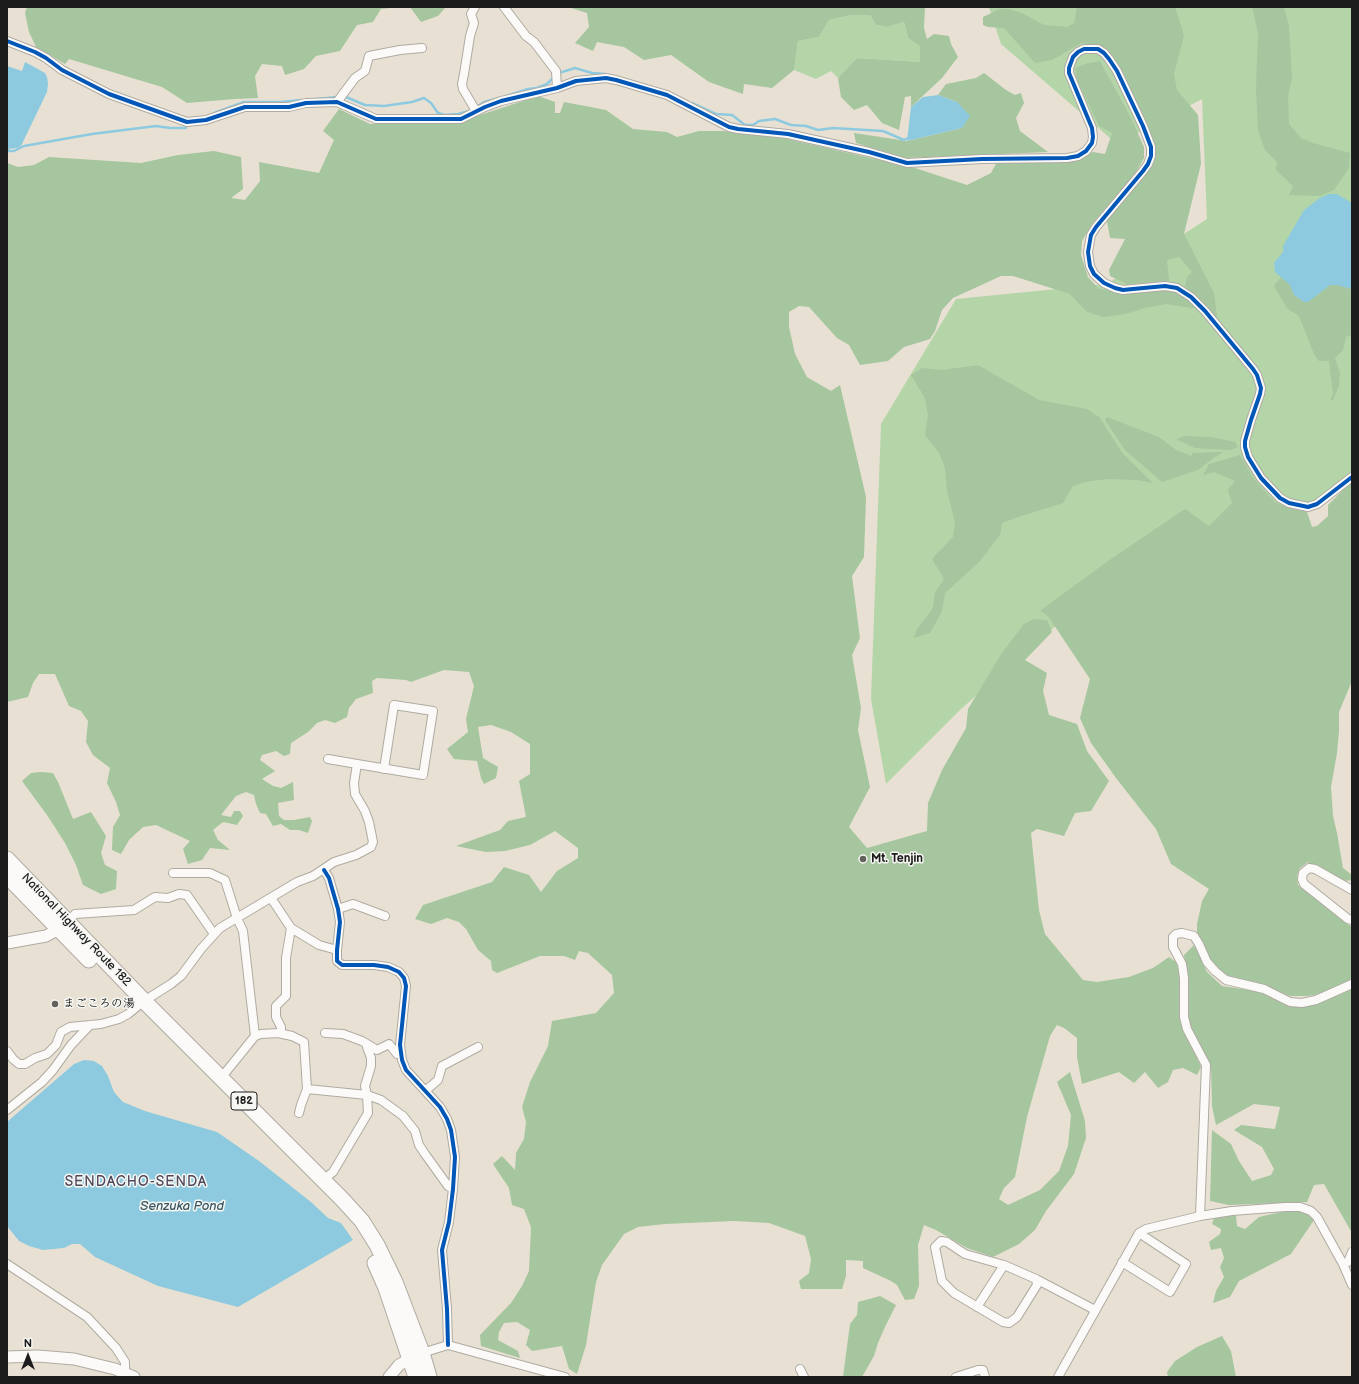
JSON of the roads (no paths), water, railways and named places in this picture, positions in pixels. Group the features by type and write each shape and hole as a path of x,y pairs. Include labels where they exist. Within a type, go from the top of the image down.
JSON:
{"highway":[{"name":"National Highway Route 182","path":"7,859 63,926"},
{"name":"National Highway Route 182","path":"7,876 63,926 140,1004 324,1194 354,1228 369,1249 416,1356 429,1377"},
{"name":"National Highway Route 182","path":"140,1004 221,1078 362,1221 377,1245 395,1282 416,1356 416,1377"}],"street":[{"path":"475,7 471,14 474,23 470,36 462,89 476,111"},
{"path":"504,7 526,36 534,42 556,71 557,88"},
{"path":"7,41 36,52 62,70 109,94 187,122 206,120 245,107 289,107 306,103 336,102 368,117 384,120 461,119 476,111 501,102 557,88 576,81 595,79 616,80 667,95 729,127 788,134 869,152 907,163 982,159 1067,158 1078,156 1086,151 1092,143 1093,137 1092,128 1069,73 1069,68 1073,57 1078,52 1084,49 1098,49 1104,53 1117,71 1143,126 1151,147 1151,156 1143,171 1096,227 1091,236 1088,252 1090,266 1094,274 1104,283 1123,290 1165,286 1177,288 1191,297 1205,311 1257,375 1261,388 1260,394 1245,441 1245,447 1248,457 1261,478 1280,498 1289,503 1308,507 1317,504 1352,477"},
{"path":"336,102 355,78 365,71 369,56 400,50 422,48"},
{"path":"328,759 384,769 423,775 433,711 394,705 384,769"},
{"path":"7,1051 19,1064 25,1064 35,1058 47,1054 56,1045 61,1032 70,1027 90,1025 118,1019 128,1014 181,976 220,928 298,882 324,870 334,862 356,855 371,847 373,842 369,822 365,811 355,794 354,783 357,764"},
{"path":"1352,890 1315,869 1309,868 1303,873 1302,879 1304,884 1348,919 1352,920"},
{"path":"324,870 329,878 338,909 340,922 336,950 337,961 342,965 374,965 388,967 398,972 404,978 406,986 400,1045 401,1054 406,1070 440,1107 451,1130 455,1157 453,1189 449,1222 442,1250 447,1309 448,1345"},
{"path":"173,873 210,873 226,880 246,944 255,1036"},
{"path":"7,943 46,936 63,926 75,914 134,910 155,897 168,898 179,894 187,895 214,934"},
{"path":"270,898 290,928 320,945 336,950"},
{"path":"338,909 353,904 385,916"},
{"path":"278,1034 281,1031 281,1027 276,1017 276,1006 286,996 286,958 290,928"},
{"path":"1200,1216 1206,1065 1187,1029 1184,1017 1184,978 1182,964 1173,947 1173,937 1176,934 1182,933 1194,936 1208,962 1215,971 1226,980 1264,989 1290,1002 1302,1003 1316,1000 1352,984"},
{"path":"7,1110 42,1082 53,1070 71,1045 90,1025"},
{"path":"325,1033 344,1034 362,1041 377,1050 389,1044 397,1054 401,1054"},
{"path":"221,1078 255,1036 261,1034 292,1036 304,1042 307,1089 300,1105 299,1113"},
{"path":"323,1180 333,1172 368,1113 365,1086 371,1066 367,1047 368,1044"},
{"path":"425,1090 438,1080 442,1066 478,1047"},
{"path":"307,1089 367,1095 381,1100 403,1116 415,1131 419,1145 425,1154 448,1186 453,1189"},
{"path":"1058,1377 1138,1233 1146,1229 1200,1216 1232,1211 1300,1207 1311,1211 1317,1217 1343,1264 1352,1285"},
{"path":"1122,1262 1170,1292 1186,1264 1138,1233"},
{"path":"1036,1279 1037,1284 1017,1318 1010,1323 1003,1322 954,1294 942,1281 935,1247 941,1241 947,1242 965,1254 1004,1265 1036,1279 1095,1310"},
{"path":"1343,1264 1348,1262 1352,1252"},
{"path":"7,1264 87,1317 116,1348 125,1362 130,1375"},
{"path":"977,1307 1004,1265"},
{"path":"389,1377 399,1364 416,1356 448,1345 565,1377"},
{"path":"7,1357 38,1356 74,1359 130,1375"},
{"path":"800,1369 804,1377"},
{"path":"956,1377 978,1370 982,1370 985,1377"}],"water":[{"path":"25,62 45,73 48,83 47,92 21,146 7,149 7,66 22,71"},
{"path":"938,95 957,102 970,116 962,128 907,141 911,107 923,97"},
{"path":"1329,194 1337,194 1352,203 1352,289 1337,285 1330,285 1308,302 1304,302 1294,295 1290,285 1275,272 1274,263 1283,252 1283,246 1304,210 1320,198"},
{"name":"Senzuka Pond","path":"84,1060 94,1061 102,1066 108,1076 114,1092 123,1102 145,1111 217,1132 259,1161 311,1202 328,1218 341,1223 353,1240 238,1307 158,1286 95,1257 80,1244 72,1244 64,1248 43,1250 19,1241 7,1226 7,1122 74,1064"}],"waterway":[{"path":"559,73 575,68 592,73 606,74"},
{"path":"503,97 547,84 555,76"},
{"path":"316,99 337,97"},
{"path":"342,97 346,97 365,105 384,106 412,102 424,98 431,103 438,113 445,115 469,111"},
{"path":"475,108 484,102 496,99"},
{"path":"214,113 244,102 281,102 301,100"},
{"path":"692,103 716,114 732,115 745,125 753,125 759,121 775,119 791,125 806,126 818,130 833,128 883,131 904,140 910,137"},
{"path":"7,141 8,151 14,151 24,146 92,134 156,126 186,128"}],"place":[{"name":"Mt. Tenjin","path":"863,859"},
{"name":"まごころの湯","path":"55,1004"}],"district":[{"name":"SENDACHO-SENDA","path":"136,1182"}]}
